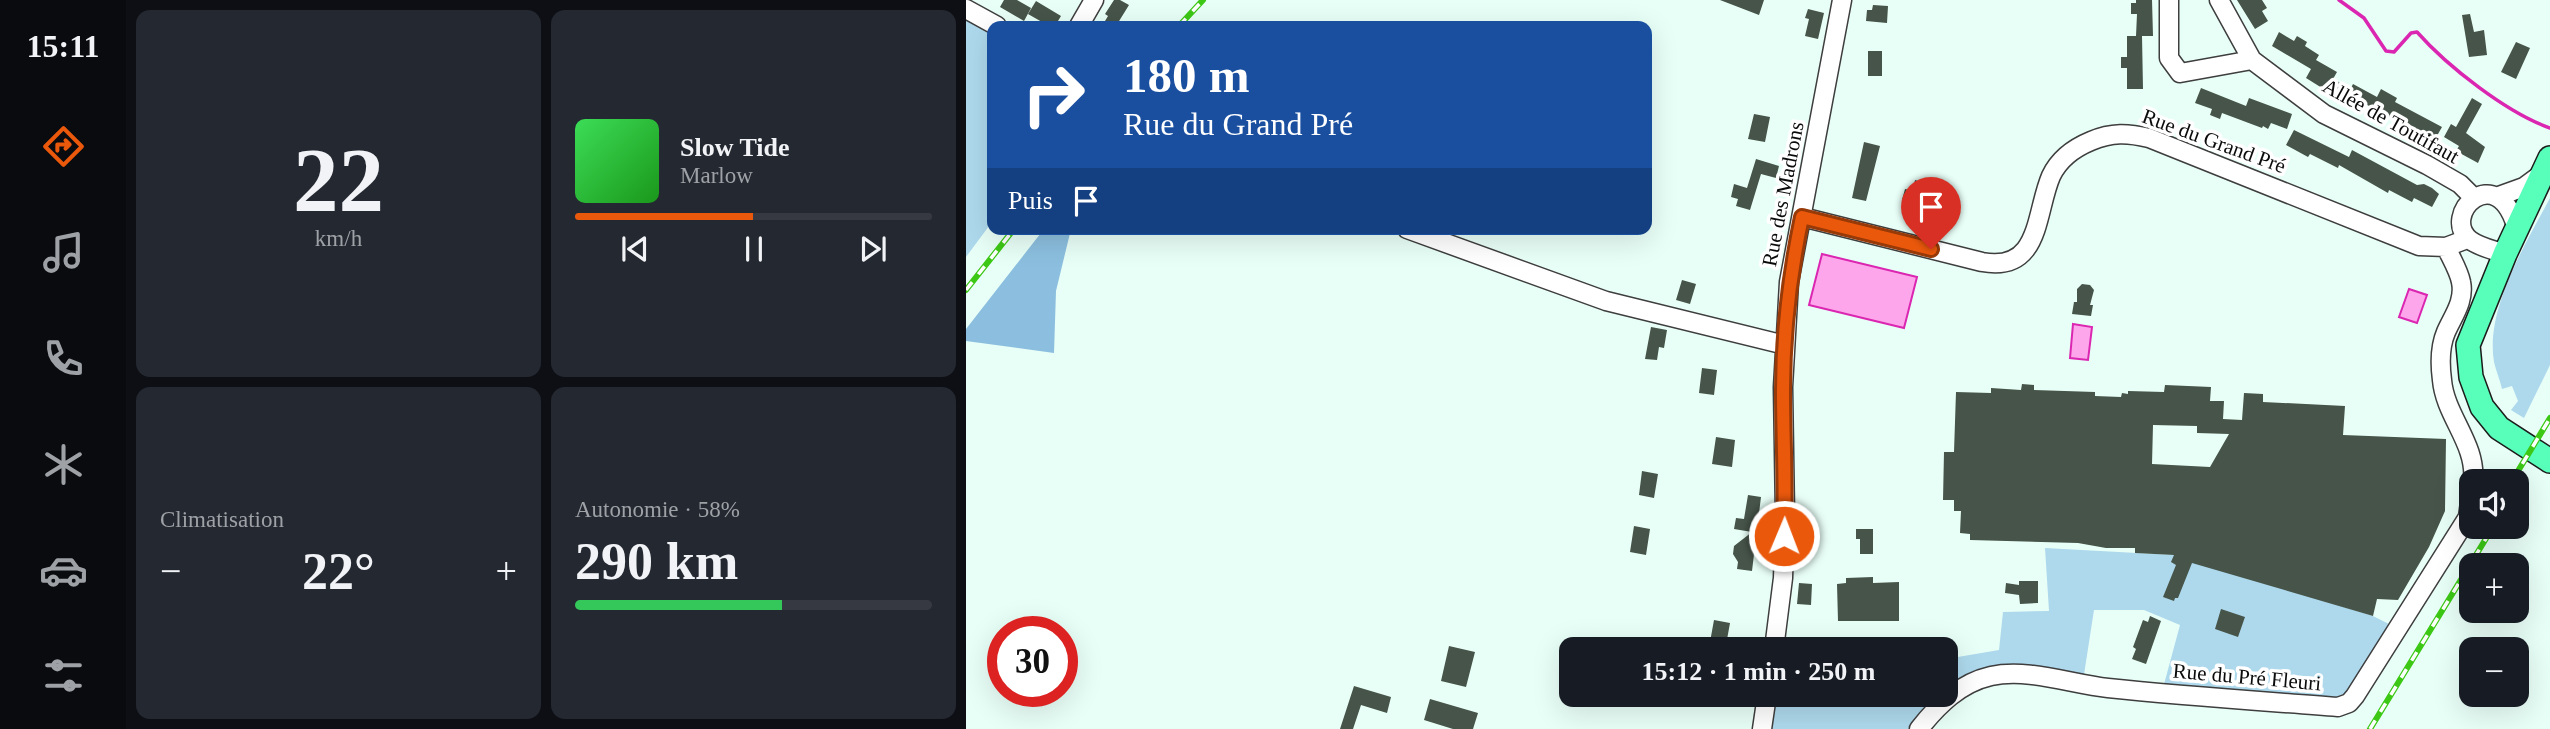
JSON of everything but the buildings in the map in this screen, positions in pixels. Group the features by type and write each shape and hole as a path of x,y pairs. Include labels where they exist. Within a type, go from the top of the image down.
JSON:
{"main road":[{"path":"2547,166 2505,254 2468,345 2471,377 2482,407 2499,429 2550,461"}],"street":[{"path":"1082,21 1094,0"},
{"name":"Rue des Madrons","path":"1775,637 1783,566 1785,345 1789,282 1842,0"},
{"path":"2169,0 2169,58 2180,73 2252,60"},
{"name":"Allée de Toutifaut","path":"2219,0 2252,60 2324,114 2427,165 2460,184 2474,198"},
{"path":"966,9 988,21"},
{"name":"Rue du Grand Pré","path":"1802,217 1982,262 1995,264 2010,261 2024,253 2033,237 2052,174 2063,158 2081,145 2105,135 2126,133 2149,138 2419,246 2446,247 2467,239"},
{"path":"2505,254 2467,239 2460,222 2463,210 2474,198 2485,193 2499,196 2524,187 2547,166"},
{"path":"2499,196 2514,216 2517,229"},
{"path":"1424,235 1606,301 1785,345"},
{"path":"2446,247 2461,282 2459,306 2445,335 2441,356 2442,383 2449,410 2464,437 2474,469"},
{"name":"Rue du Pré Fleuri","path":"1919,729 1938,706 1958,690 1989,676 2010,674 2110,688 2338,707 2349,703 2356,696 2459,531"},
{"path":"1762,729 1765,707"}],"shaded area":[{"path":"966,17 987,28 987,229 966,257"},
{"path":"2550,198 2550,365 2524,418 2511,410 2518,401 2512,386 2502,389 2494,362 2493,342 2501,299 2519,256"},
{"path":"1039,235 1070,235 1056,291 1054,353 966,341 966,329"},
{"path":"1822,254 1917,277 1904,328 1809,305"},
{"path":"2409,289 2427,295 2417,323 2399,317"},
{"path":"2073,324 2092,327 2088,360 2070,358"},
{"path":"2045,548 2174,555 2373,616 2393,626 2351,694 2335,702 2163,688 2180,625 2144,610 2094,610 2083,681 2021,670 1958,690 1958,657 1999,650 2003,612 2049,611"},
{"path":"1773,707 1935,707 1914,729 1770,729"}],"waterway":[{"path":"2339,0 2364,18 2386,51 2394,52 2411,33 2417,32 2444,59 2497,100 2550,128"}],"railway":[{"path":"1184,21 1203,0"},
{"path":"966,290 1009,235"},
{"path":"2519,469 2550,418"},
{"path":"2370,729 2486,539"}],"route":[{"path":"1784,536 1785,345 1789,282 1802,217 1931,249"}]}
